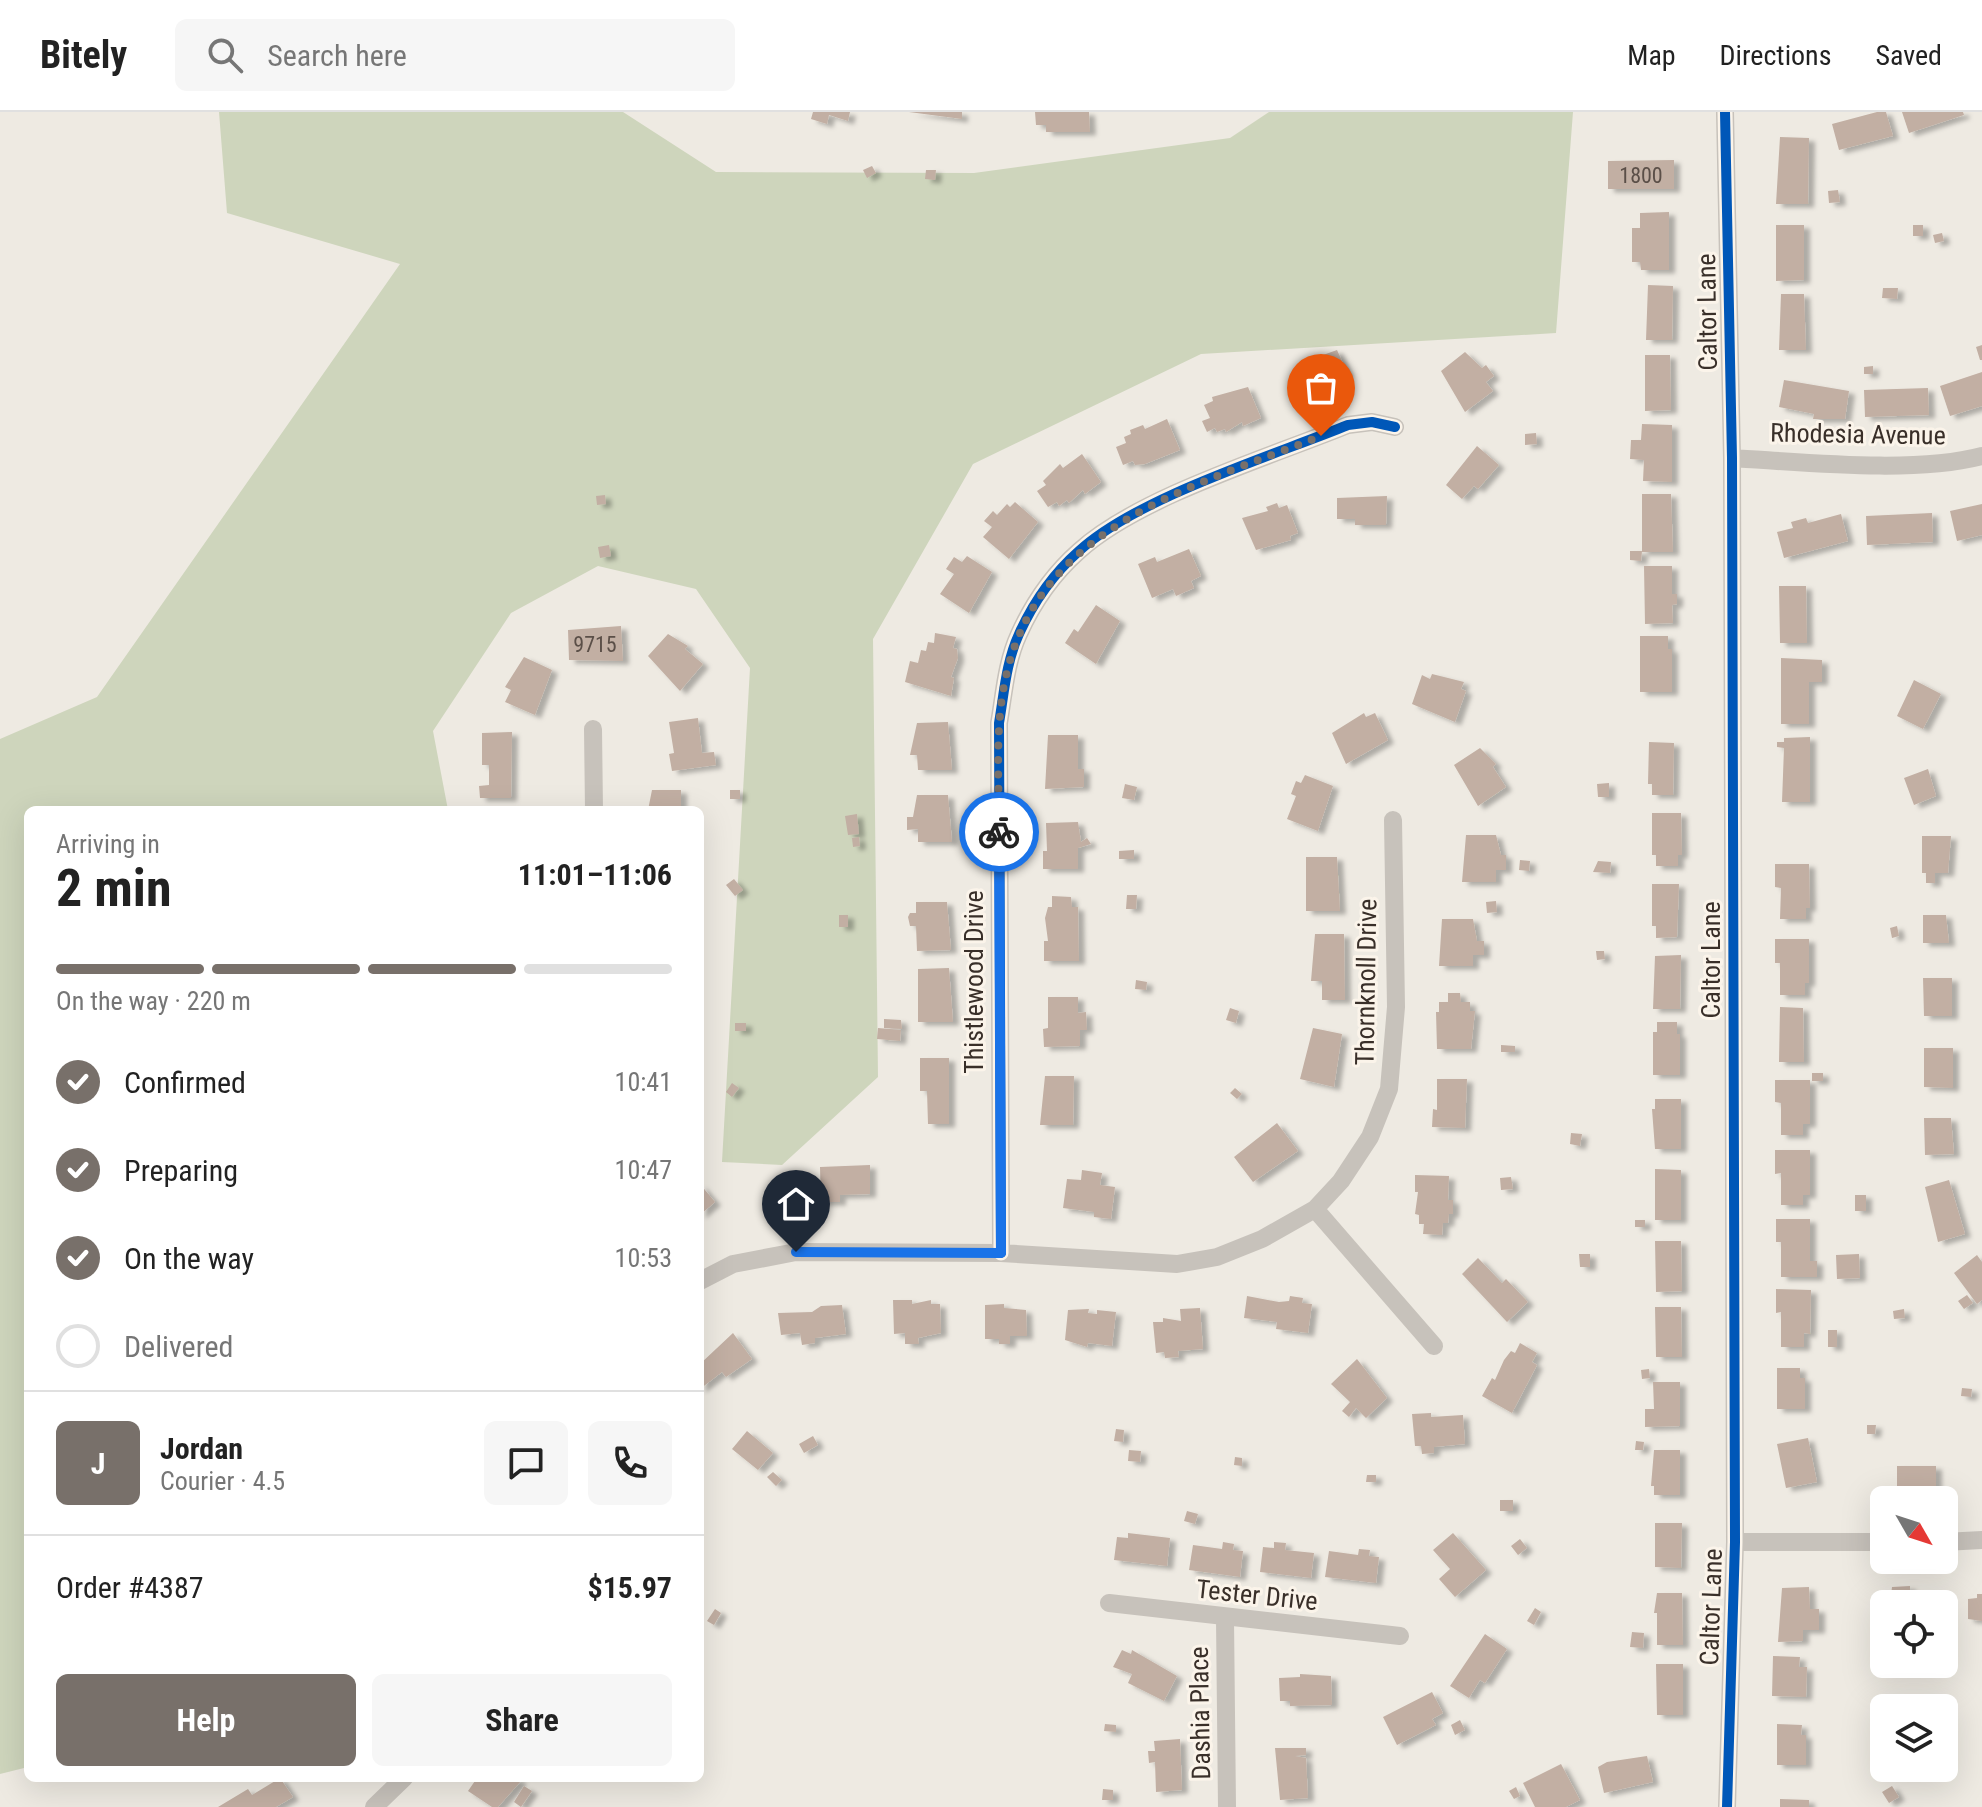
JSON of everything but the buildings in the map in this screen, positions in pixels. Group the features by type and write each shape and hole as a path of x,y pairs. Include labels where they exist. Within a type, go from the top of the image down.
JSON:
{"street":[{"name":"Caltor Lane","path":"1725,112 1732,458 1735,1542 1727,1807"},
{"name":"Thistlewood Drive","path":"1001,1253 999,723 1007,670 1018,636 1058,571 1081,548 1143,510 1348,425 1372,422 1395,427"},
{"name":"Rhodesia Avenue","path":"1732,458 1911,464 1961,461 1982,456"},
{"path":"593,729 594,806"},
{"name":"Thornknoll Drive","path":"704,1279 733,1264 796,1252 1001,1253 1149,1264 1197,1262 1262,1239 1315,1209 1341,1181 1370,1137 1389,1089 1396,1007 1393,820"},
{"path":"1315,1209 1434,1346"},
{"path":"1958,1541 1982,1540"},
{"path":"1735,1542 1870,1542"},
{"name":"Tester Drive","path":"1109,1603 1225,1619 1400,1636"},
{"name":"Dashia Place","path":"1225,1619 1227,1807"},
{"path":"374,1807 400,1782"}],"green space":[{"path":"219,112 623,112 716,172 974,173 1230,138 1269,112 1573,112 1556,333 1201,354 973,464 873,639 878,1077 782,1165 722,1162 750,668 696,589 598,566 511,613 433,731 447,806 24,806 24,1768 0,1774 0,739 97,697 400,264 227,213"}],"cycle path":[{"path":"1725,112 1732,458 1735,1542 1727,1807"},
{"path":"1001,1253 999,723 1008,667 1019,634 1044,590 1061,569 1104,531 1135,513 1207,479 1348,425 1372,422 1395,427"}],"way so far":[{"path":"999,832 999,723 1007,670 1018,636 1036,602 1058,571 1081,548 1143,510 1321,436"}],"route":[{"path":"796,1252 1001,1253 999,832"}]}
